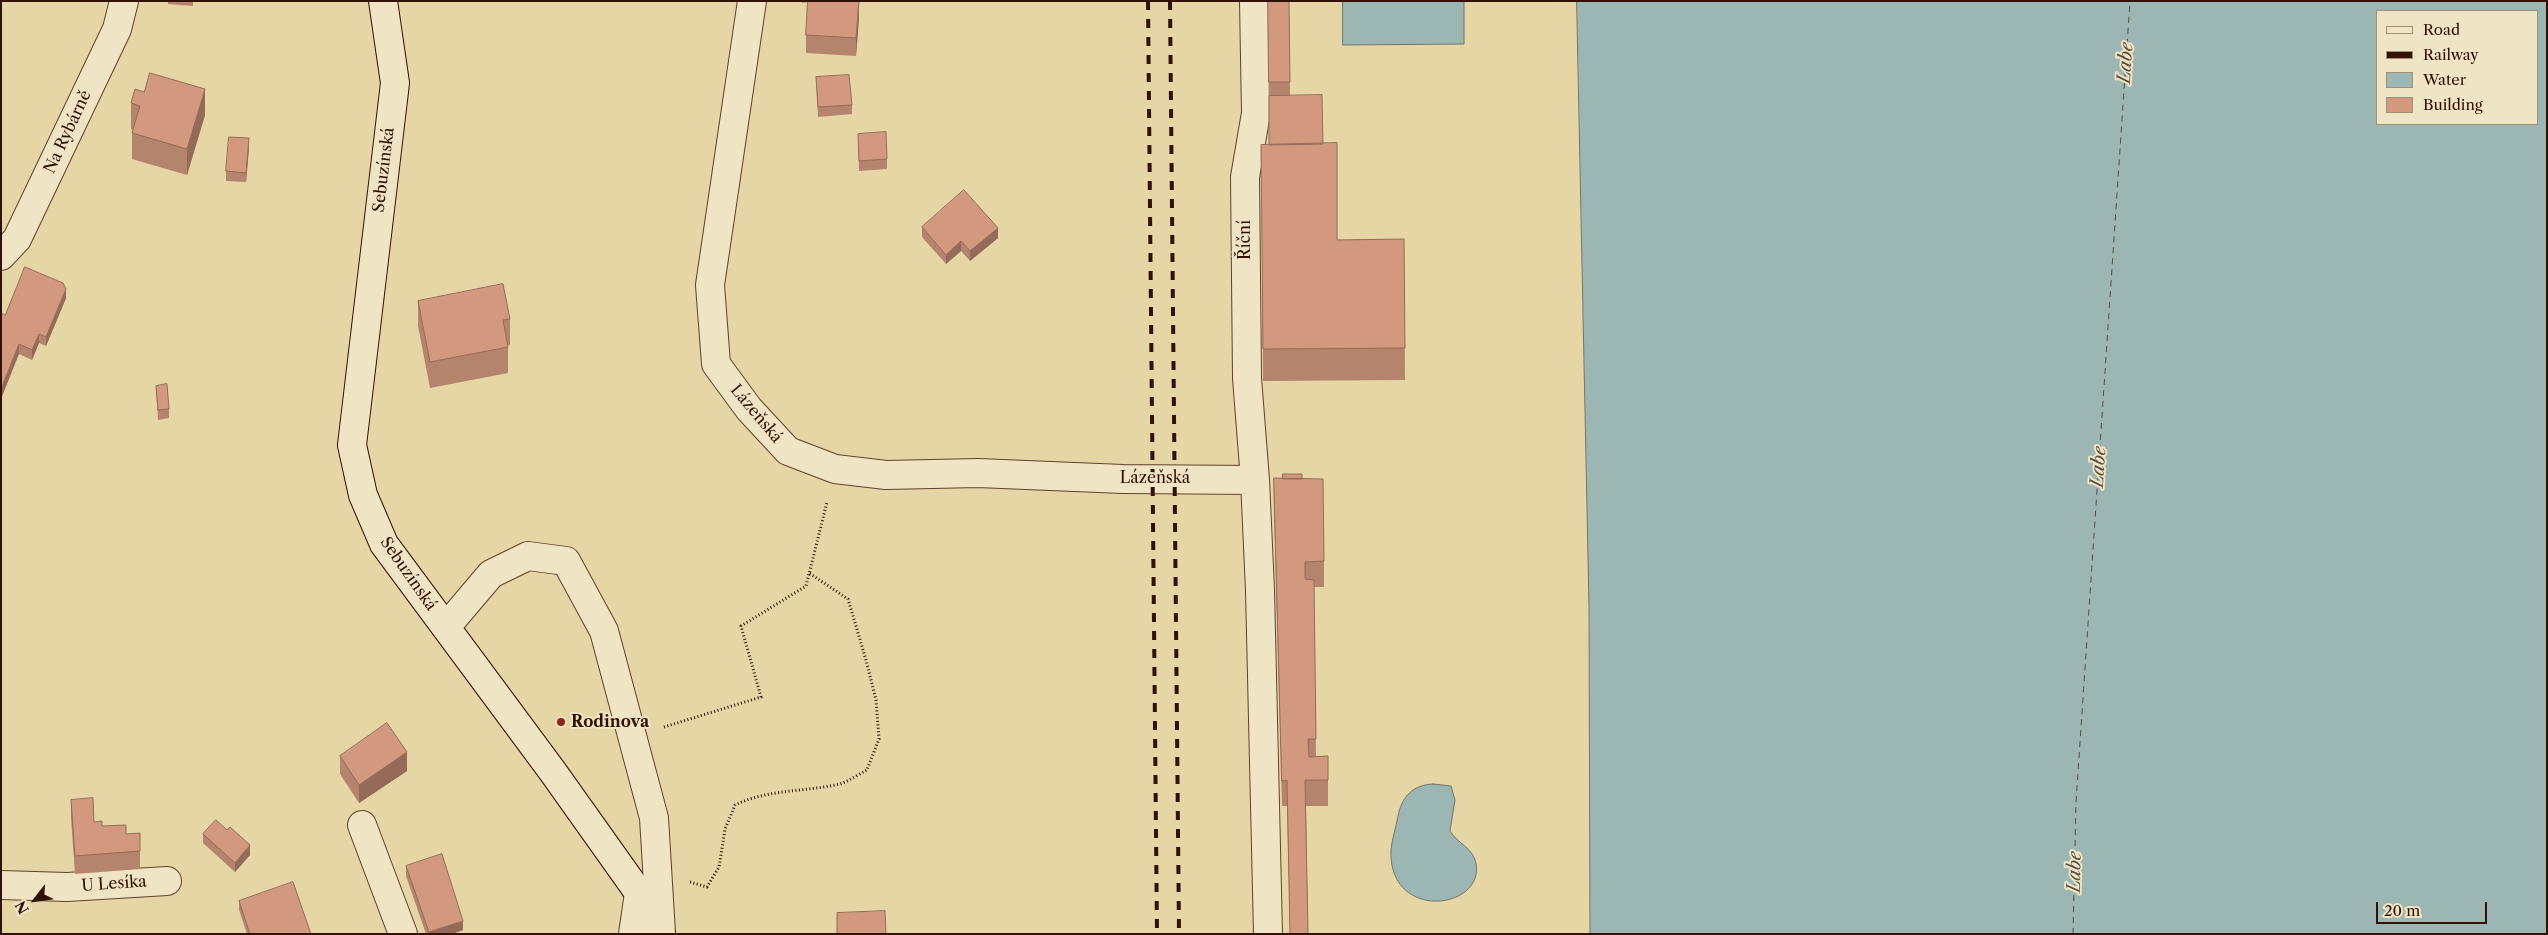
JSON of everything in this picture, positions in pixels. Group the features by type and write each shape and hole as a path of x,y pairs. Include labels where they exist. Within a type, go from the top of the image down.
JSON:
{"street":[{"name":"Na Rybárně","path":"1,256 18,239 117,29 124,1"},
{"name":"Sebuzínská","path":"383,1 395,83 352,445 363,495 384,544 554,772 639,893 661,934"},
{"name":"Lázeňská","path":"752,1 710,285 716,364 749,409 788,451 835,470 886,475 978,473 1123,479 1255,480"},
{"name":"Říční","path":"1254,1 1256,113 1245,186 1246,378 1255,480 1260,590 1268,934"},
{"path":"446,627 492,574 528,556 566,561 604,631 654,818 661,934"},
{"path":"362,824 403,934"},
{"name":"U Lesíka","path":"1,885 67,887 167,881"},
{"path":"634,934 639,893"}],"path":[{"path":"632,736 761,697 741,626 806,586 835,470"},
{"path":"658,872 707,887 719,867 725,829 735,805 750,798 786,790 841,784 867,770 879,739 876,700 866,660 848,599 809,573"}],"water":[{"path":"1343,1 1464,1 1464,44 1343,45"},
{"name":"Labe","path":"1577,1 2547,1 2547,934 1590,934 1589,606"},
{"path":"1433,784 1451,786 1455,800 1450,831 1472,853 1476,863 1475,879 1466,891 1452,899 1436,901 1419,898 1404,889 1394,873 1391,850 1402,803 1414,789"}],"building":[{"path":"808,1 859,1 856,38 806,35"},
{"path":"1268,1 1289,1 1290,82 1269,82"},
{"path":"150,73 205,89 187,149 132,133 140,106 131,103 135,89 144,92"},
{"path":"849,75 852,105 818,107 816,77"},
{"path":"1322,95 1323,144 1269,145 1269,96"},
{"path":"886,132 887,159 859,161 858,134"},
{"path":"229,137 249,138 246,173 226,171"},
{"path":"1337,143 1337,240 1404,239 1405,348 1263,349 1261,145"},
{"path":"964,190 998,228 970,251 961,241 946,255 922,227"},
{"path":"25,267 63,283 66,289 46,337 39,334 32,350 19,344 1,389 1,313 5,315"},
{"path":"503,284 510,319 503,320 508,347 430,362 418,301"},
{"path":"167,384 169,409 158,410 156,386"},
{"path":"1283,474 1302,474 1302,479 1283,479"},
{"path":"1274,478 1323,479 1324,561 1305,562 1305,579 1314,580 1316,739 1308,739 1309,757 1328,756 1328,780 1305,780 1308,934 1290,934 1287,780 1282,781"},
{"path":"387,723 407,752 359,785 340,756"},
{"path":"93,798 94,822 102,821 102,826 126,825 126,834 140,833 140,851 75,856 71,800"},
{"path":"216,820 227,830 230,827 250,845 235,863 203,834"},
{"path":"442,854 463,921 429,932 406,866"},
{"path":"293,882 311,934 250,934 239,901"},
{"path":"885,911 886,934 837,934 837,913"}],"ferry route":[{"path":"2073,934 2076,802 2130,1"}],"railway":[{"path":"1148,1 1157,934"},
{"path":"1170,1 1179,934"}],"place":[{"name":"Rodinova","path":"561,722"}]}
